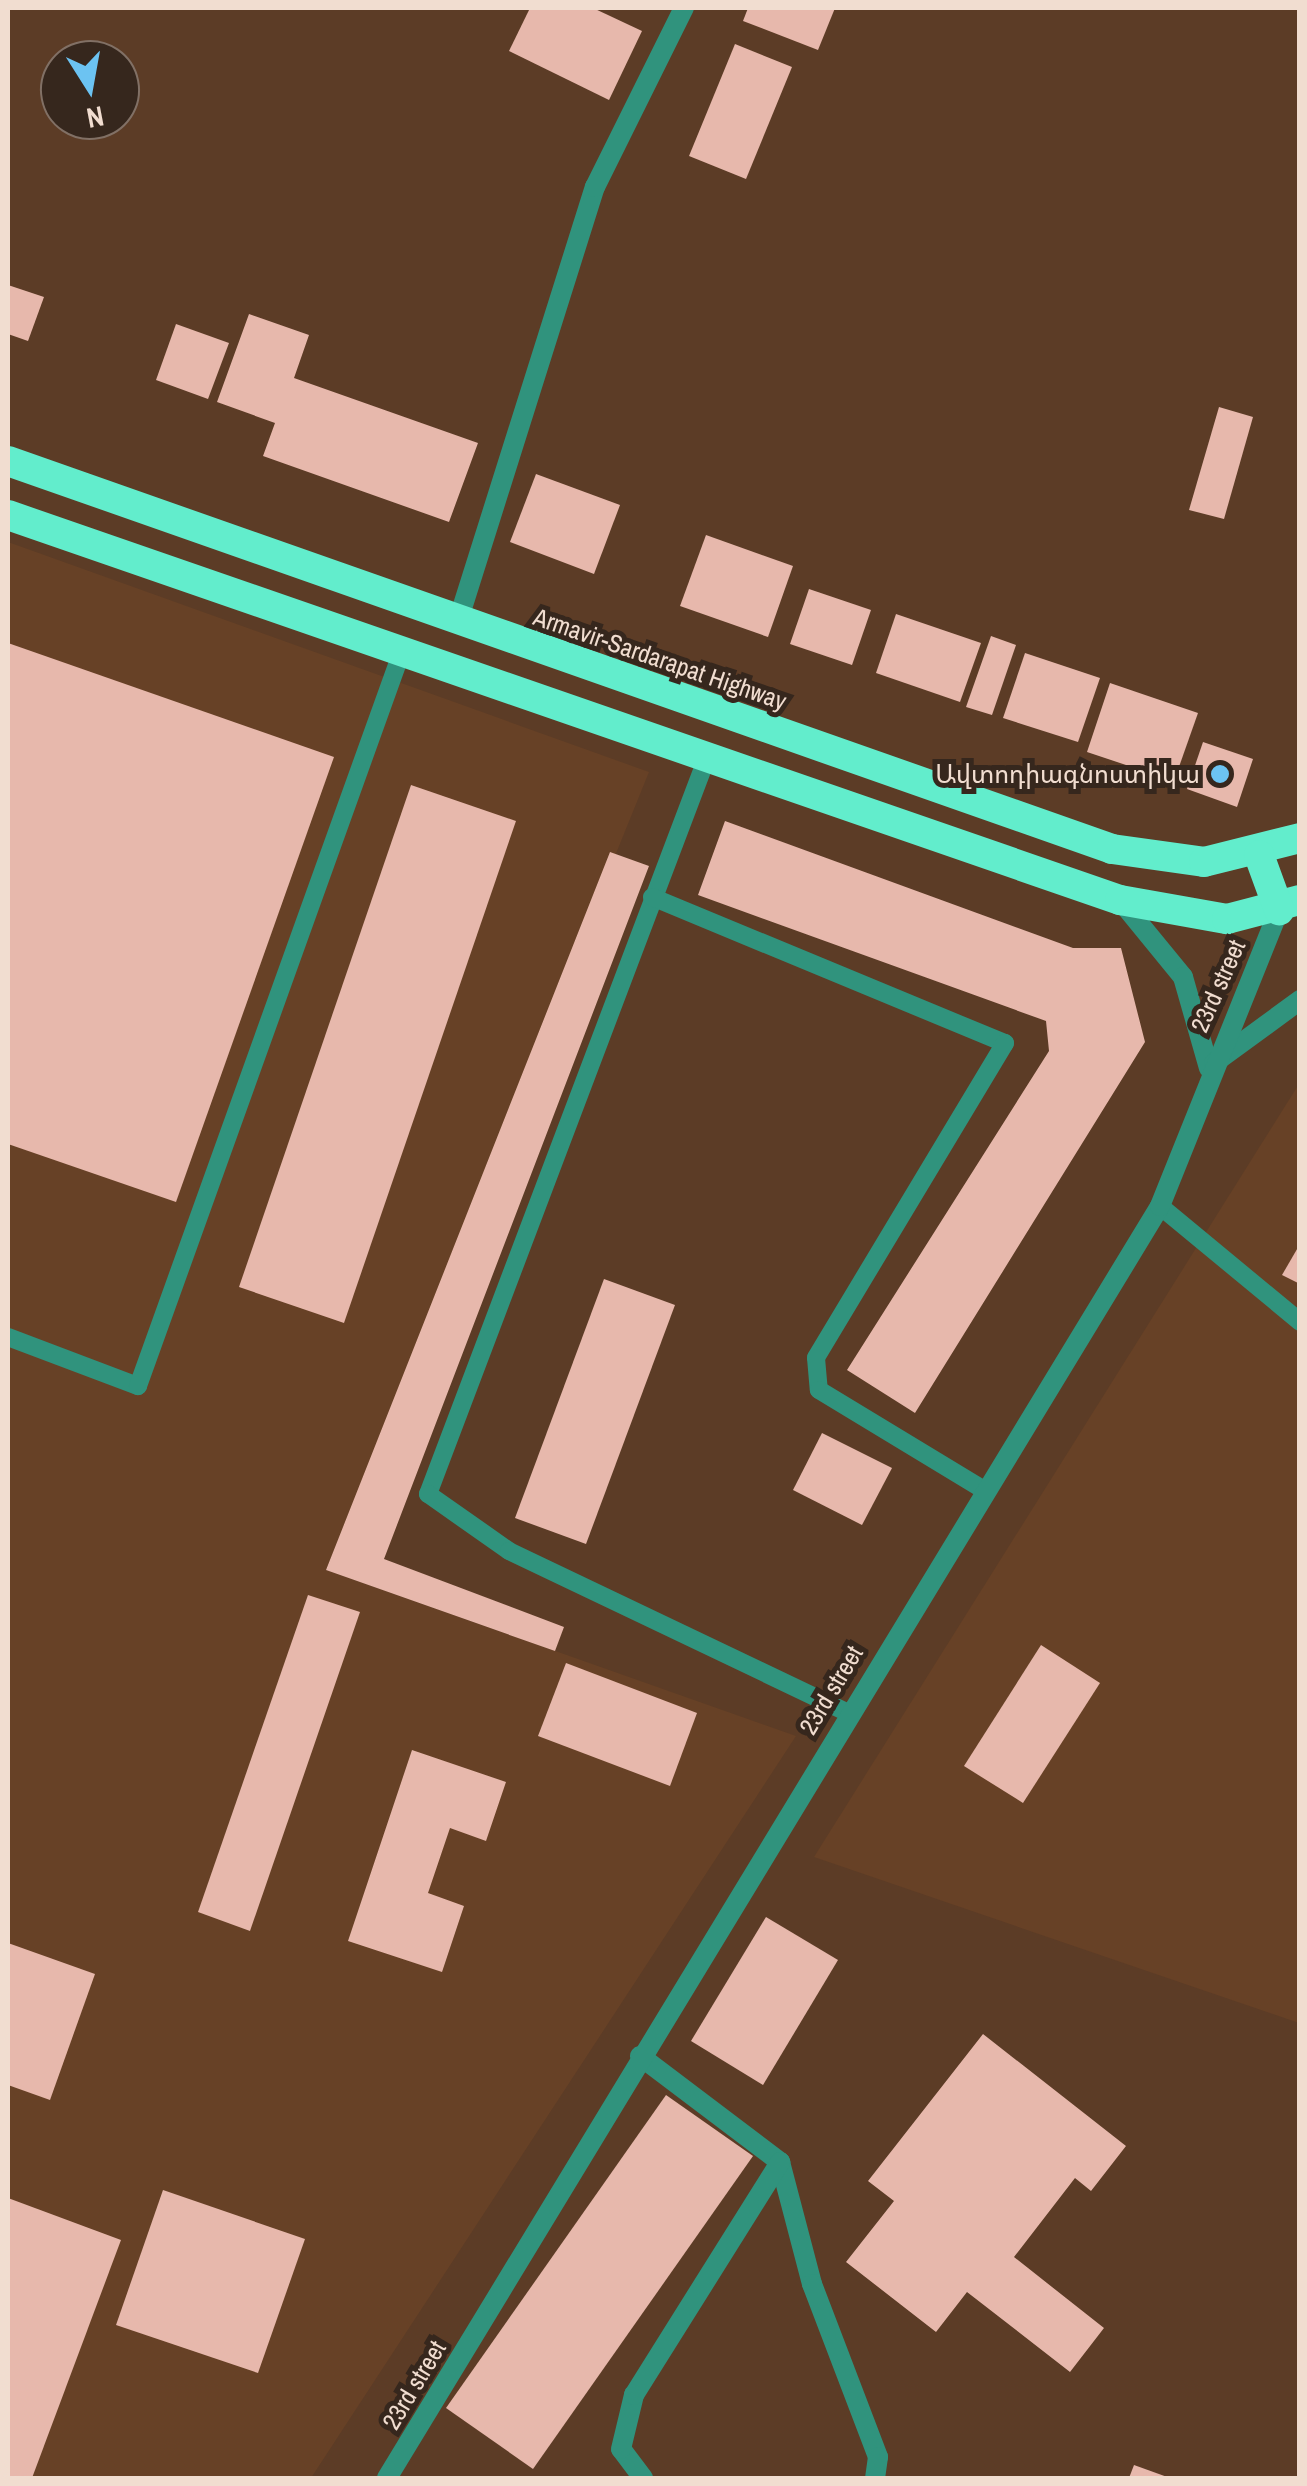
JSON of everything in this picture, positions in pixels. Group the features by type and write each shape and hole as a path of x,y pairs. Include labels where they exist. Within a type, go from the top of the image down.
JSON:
{"highway":[{"name":"Armavir-Sardarapat Highway","path":"8,462 1112,849 1204,862 1258,855 1300,838"},
{"path":"8,514 706,760 1120,900 1210,918 1289,905 1258,855"}],"street":[{"path":"458,621 595,187 684,8"},
{"path":"1120,900 1183,977 1209,1068 1300,1000"},
{"name":"23rd street","path":"387,2478 847,1712 1160,1206 1209,1068 1289,905"},
{"path":"640,2056 780,2162 812,2284 878,2456 876,2478"},
{"path":"643,2478 621,2449 634,2395 780,2162"}],"lane":[{"path":"8,1337 138,1386 402,654"},
{"path":"706,760 428,1494 509,1552 847,1712"},
{"path":"652,897 1005,1042 816,1358 819,1390 984,1490"},
{"path":"1160,1206 1300,1322"}],"shaded area":[{"path":"8,542 649,772 326,1570 796,1736 311,2478 8,2478"},
{"path":"1299,1084 1299,2023 814,1857"}],"building":[{"path":"530,8 593,8 642,31 609,100 509,51"},
{"path":"748,8 835,8 818,50 743,21"},
{"path":"735,44 792,67 746,179 689,156"},
{"path":"8,285 44,297 28,341 8,334"},
{"path":"249,314 309,335 294,378 478,443 449,522 263,456 275,423 217,402"},
{"path":"176,324 229,343 208,399 156,380"},
{"path":"1219,407 1253,417 1224,519 1189,510"},
{"path":"536,474 620,505 594,574 510,542"},
{"path":"706,535 793,566 768,637 680,606"},
{"path":"809,589 871,610 852,665 790,644"},
{"path":"896,614 981,643 960,702 876,673"},
{"path":"991,636 1016,645 992,715 966,707"},
{"path":"8,643 334,757 176,1202 8,1144"},
{"path":"1025,653 1100,678 1078,742 1003,718"},
{"path":"1110,683 1198,713 1174,781 1087,752"},
{"name":"Ավտոդիագնոստիկա","path":"1203,742 1253,759 1237,807 1187,789"},
{"path":"411,785 516,821 344,1323 239,1287"},
{"path":"725,821 1073,948 1121,948 1145,1042 915,1413 847,1370 1049,1051 1046,1021 698,895"},
{"path":"610,852 649,866 384,1559 564,1627 555,1651 326,1570"},
{"path":"1300,1244 1300,1284 1282,1275"},
{"path":"604,1279 675,1305 586,1544 515,1518"},
{"path":"822,1433 892,1468 862,1525 793,1490"},
{"path":"308,1595 360,1612 250,1931 198,1912"},
{"path":"1041,1645 1100,1683 1023,1803 964,1766"},
{"path":"566,1663 697,1713 670,1786 538,1736"},
{"path":"412,1750 506,1782 486,1841 450,1828 428,1893 464,1906 442,1972 348,1941"},
{"path":"766,1917 838,1960 763,2085 691,2041"},
{"path":"8,1943 95,1974 50,2100 8,2085"},
{"path":"983,2034 1126,2146 1091,2191 1075,2178 1014,2257 1104,2328 1070,2372 967,2292 936,2332 846,2262 894,2201 868,2181"},
{"path":"666,2095 753,2156 533,2469 446,2408"},
{"path":"163,2190 305,2239 258,2373 116,2325"},
{"path":"8,2198 121,2240 32,2478 8,2478"},
{"path":"1134,2465 1170,2478 1129,2478"}],"place":[{"name":"Ավտոդիագնոստիկա","path":"1220,774"}]}
